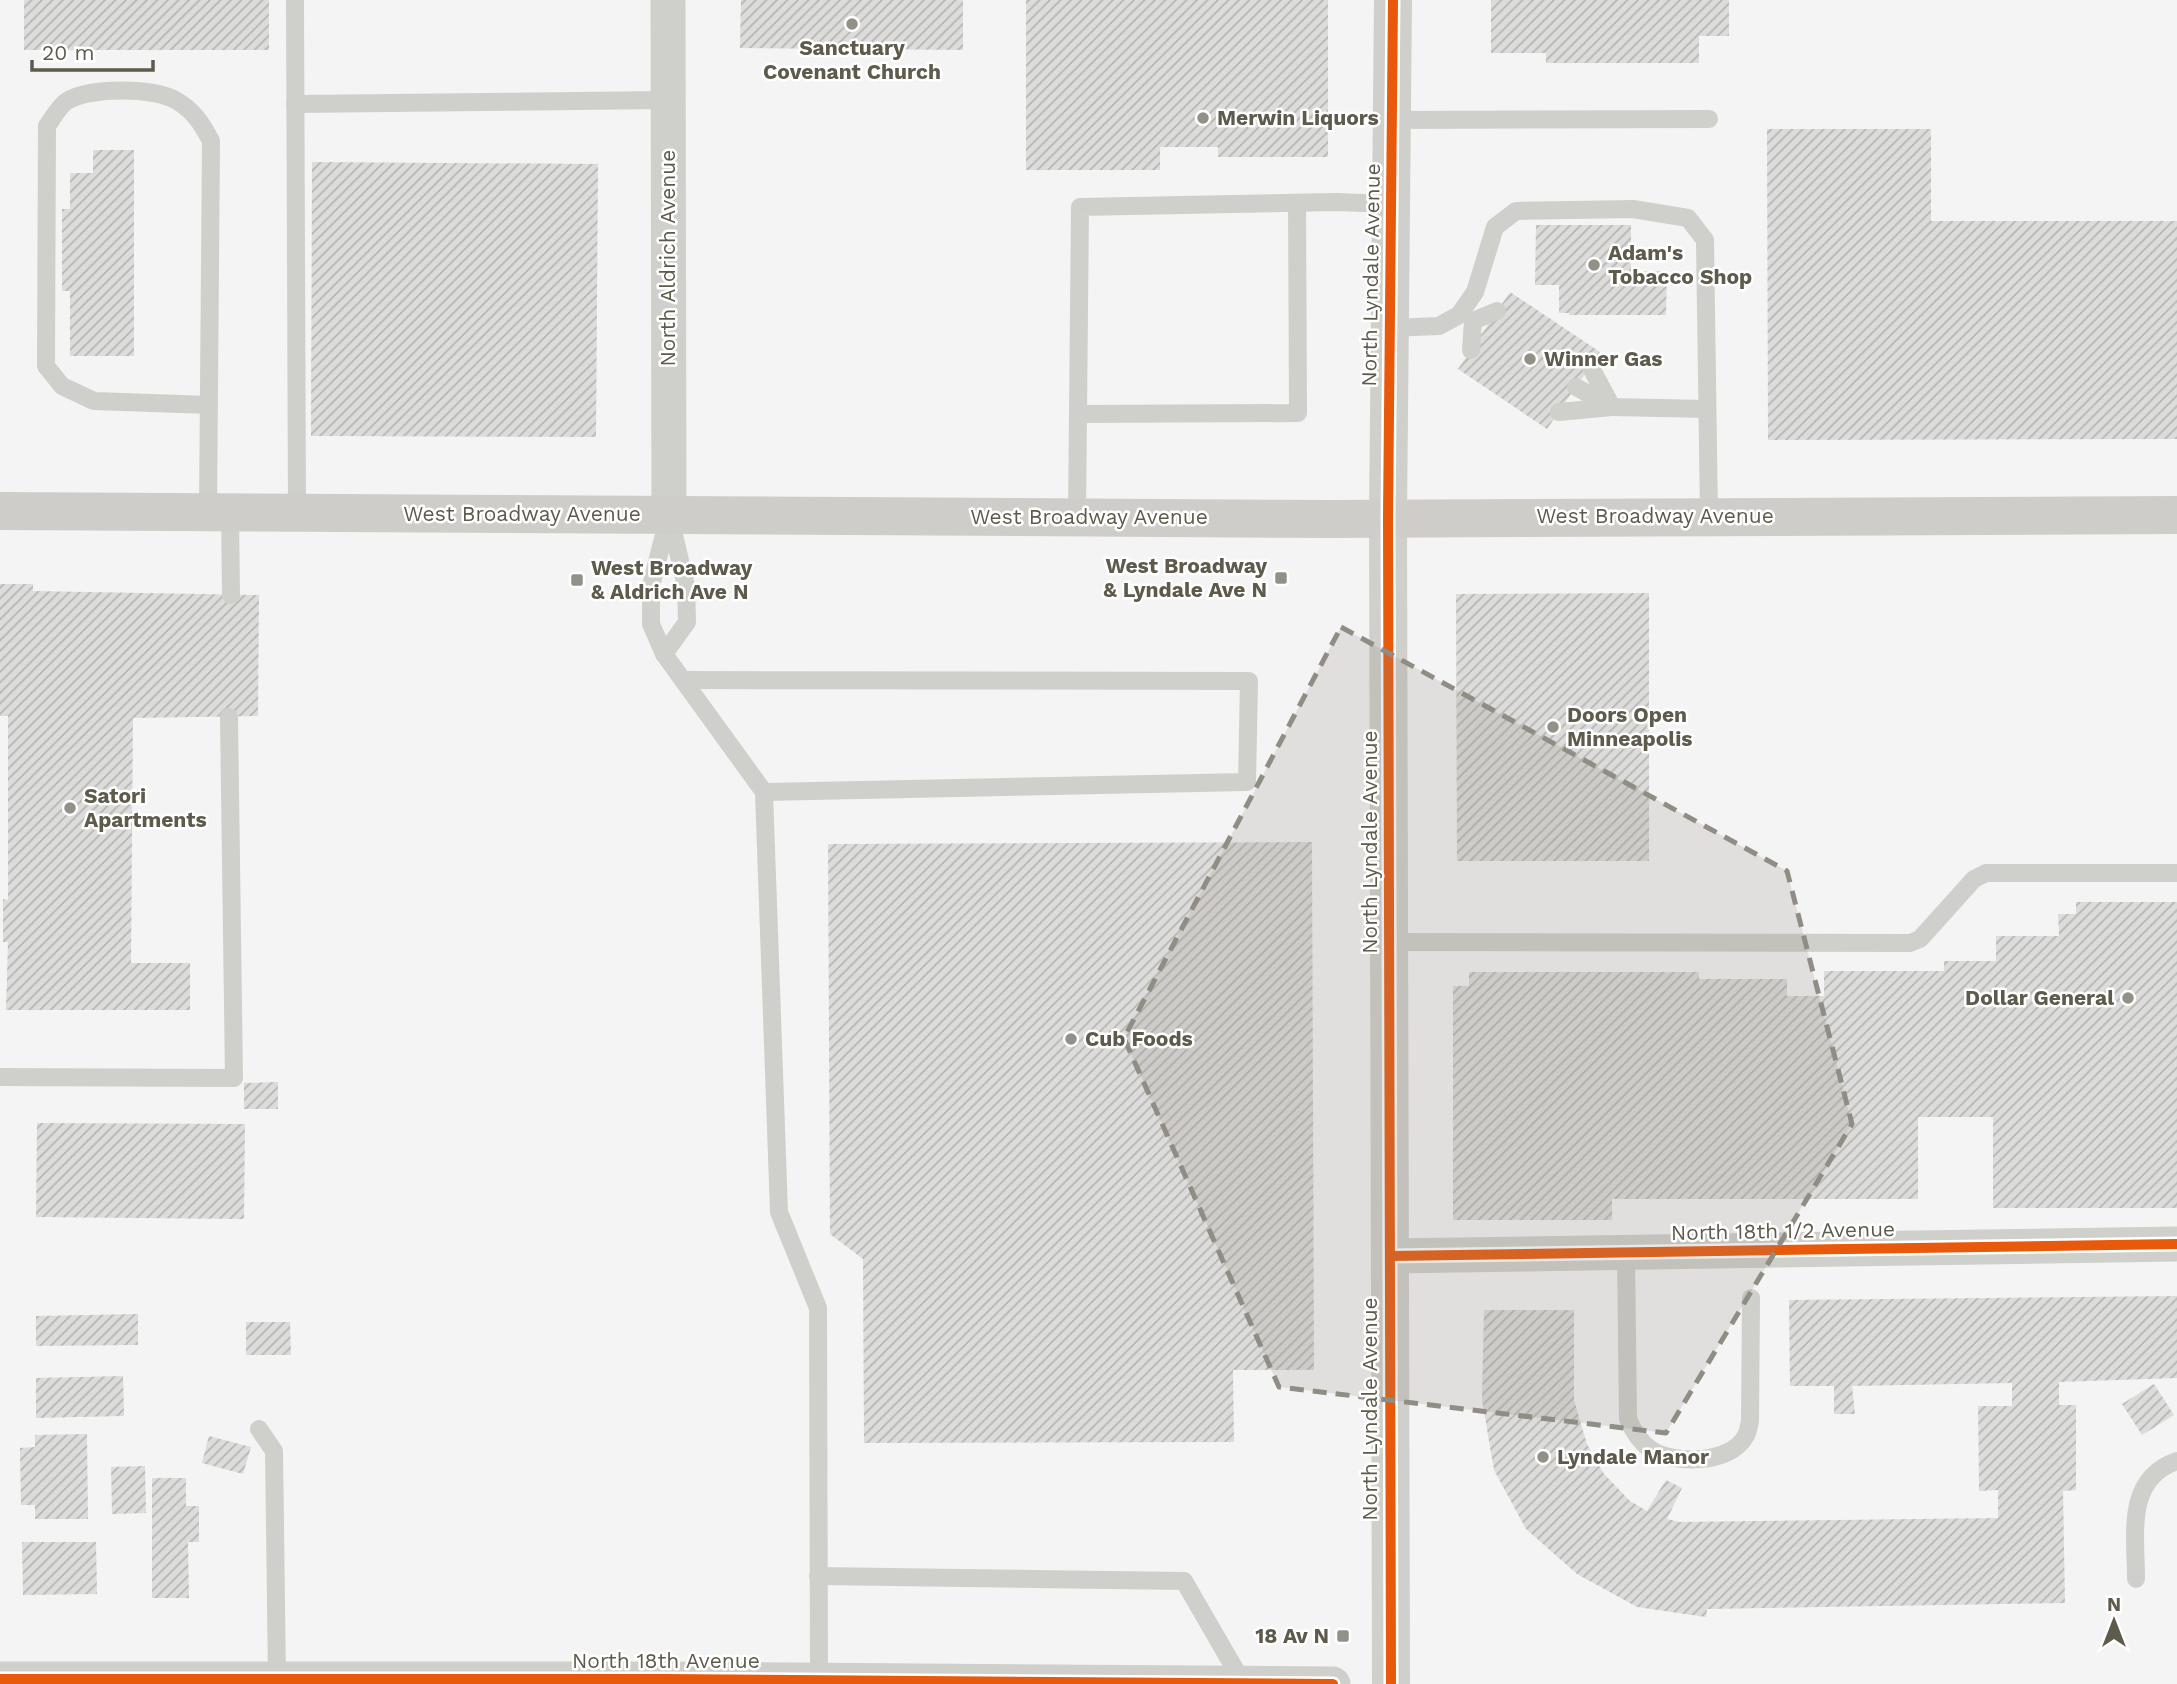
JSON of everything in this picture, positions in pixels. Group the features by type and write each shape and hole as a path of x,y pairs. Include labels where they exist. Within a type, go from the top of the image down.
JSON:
{"main road":[{"name":"West Broadway Avenue","path":"0,511 1388,518 2177,515"}],"street":[{"name":"North Aldrich Avenue","path":"668,0 669,515"},
{"name":"North Lyndale Avenue","path":"1391,1684 1388,518 1393,0"},
{"name":"North 18th 1/2 Avenue","path":"1390,1256 2177,1244"},
{"name":"North 18th Avenue","path":"0,1679 130,1682 277,1679 1333,1684"}],"lane":[{"path":"295,0 297,513"},
{"path":"209,405 94,401 62,386 46,366 47,126 65,102 85,93 138,91 175,99 198,116 211,141 209,405 219,512 231,595"},
{"path":"295,104 668,100"},
{"path":"1392,120 1709,119"},
{"path":"1078,414 1297,413 1297,203"},
{"path":"1077,517 1080,206 1391,204"},
{"path":"1471,350 1475,292 1495,227 1516,211 1633,209 1688,218 1705,240 1709,516"},
{"path":"1390,327 1472,322 1497,311"},
{"path":"1590,366 1612,407"},
{"path":"1576,387 1612,407"},
{"path":"1559,412 1612,407 1707,409"},
{"path":"669,515 651,586 651,624 664,654 764,792 779,1212 818,1308 819,1681"},
{"path":"664,654 687,622 686,586 669,515"},
{"path":"684,680 1249,681 1247,782 764,792"},
{"path":"0,1077 234,1078 229,717"},
{"path":"1390,942 1910,943 1920,939 1974,879 1986,873 2177,873"},
{"path":"1626,1252 1628,1419 1635,1435 1650,1449 1670,1458 1710,1459 1731,1451 1745,1438 1750,1421 1751,1298"},
{"path":"259,1429 274,1451 277,1679"},
{"path":"2136,1579 2139,1494 2152,1474 2177,1461"},
{"path":"818,1576 1184,1581 1243,1683"}],"highlighted area":[{"path":"1341,627 1787,871 1852,1124 1666,1433 1279,1387 1124,1038"}],"building":[{"path":"24,0 269,0 269,50 24,50"},
{"name":"Sanctuary Covenant Church","path":"741,0 963,0 963,50 740,48"},
{"path":"1026,0 1328,0 1328,157 1218,157 1218,147 1160,147 1160,170 1026,170"},
{"path":"1491,0 1729,0 1729,36 1699,36 1699,63 1546,63 1546,53 1491,53"},
{"path":"1767,129 1931,129 1931,221 2177,221 2177,439 1768,440"},
{"path":"93,150 134,150 134,356 70,356 70,291 62,291 62,209 70,209 70,173 93,173"},
{"path":"312,162 598,164 596,437 311,436"},
{"path":"1536,225 1631,225 1631,271 1667,271 1666,315 1559,313 1559,285 1535,285"},
{"name":"Winner Gas","path":"1510,292 1600,352 1547,429 1458,369"},
{"name":"Satori Apartments","path":"0,584 33,584 33,591 259,595 258,716 133,718 131,963 190,963 190,1010 6,1010 8,942 3,942 3,899 8,900 8,716 0,716"},
{"name":"Doors Open Minneapolis","path":"1649,593 1649,861 1457,861 1456,594"},
{"name":"Cub Foods","path":"1312,842 1314,1370 1233,1370 1234,1442 864,1443 863,1259 830,1234 828,844"},
{"path":"2076,902 2177,902 2177,1208 1993,1208 1993,1117 1918,1117 1918,1199 1612,1199 1612,1220 1453,1220 1453,986 1469,986 1469,972 1699,972 1699,979 1787,979 1787,996 1824,996 1824,971 1944,971 1944,961 1996,961 1996,936 2059,936 2058,914 2076,914"},
{"path":"278,1082 278,1109 244,1109 244,1083"},
{"path":"37,1123 245,1124 244,1219 36,1217"},
{"name":"Lyndale Manor","path":"2177,1296 2177,1378 2059,1382 2059,1405 2076,1405 2076,1490 2063,1491 2065,1603 1707,1609 1706,1617 1637,1607 1577,1574 1526,1529 1494,1470 1482,1400 1484,1310 1574,1310 1574,1400 1587,1444 1604,1474 1630,1501 1647,1511 1666,1480 1682,1488 1667,1519 1679,1522 1998,1518 1998,1490 1979,1491 1978,1406 2012,1406 2012,1383 1852,1386 1855,1414 1834,1414 1834,1386 1790,1386 1789,1300"},
{"path":"138,1314 138,1345 36,1346 36,1316"},
{"path":"246,1322 290,1322 291,1355 246,1355"},
{"path":"123,1376 124,1416 36,1418 36,1378"},
{"path":"2154,1384 2174,1415 2142,1435 2122,1404"},
{"path":"87,1434 88,1519 35,1519 35,1505 21,1505 20,1448 35,1447 35,1435"},
{"path":"209,1436 251,1447 243,1474 202,1463"},
{"path":"145,1466 146,1513 112,1514 111,1467"},
{"path":"152,1478 186,1478 186,1506 199,1506 199,1542 188,1542 189,1598 152,1598"},
{"path":"22,1542 96,1542 97,1594 23,1595"}],"cycle path":[{"path":"1391,1684 1388,518 1393,0"},
{"path":"1390,1256 2177,1244"},
{"path":"0,1679 663,1679 1333,1684"}],"place":[{"name":"Sanctuary Covenant Church","path":"852,24"},
{"name":"Merwin Liquors","path":"1203,118"},
{"name":"Adam's Tobacco Shop","path":"1594,265"},
{"name":"Winner Gas","path":"1530,359"},
{"name":"West Broadway & Lyndale Ave N","path":"1281,578"},
{"name":"West Broadway & Aldrich Ave N","path":"577,580"},
{"name":"Doors Open Minneapolis","path":"1553,727"},
{"name":"Satori Apartments","path":"70,808"},
{"name":"Dollar General","path":"2128,998"},
{"name":"Cub Foods","path":"1071,1039"},
{"name":"Lyndale Manor","path":"1543,1457"},
{"name":"18 Av N","path":"1343,1636"}]}
